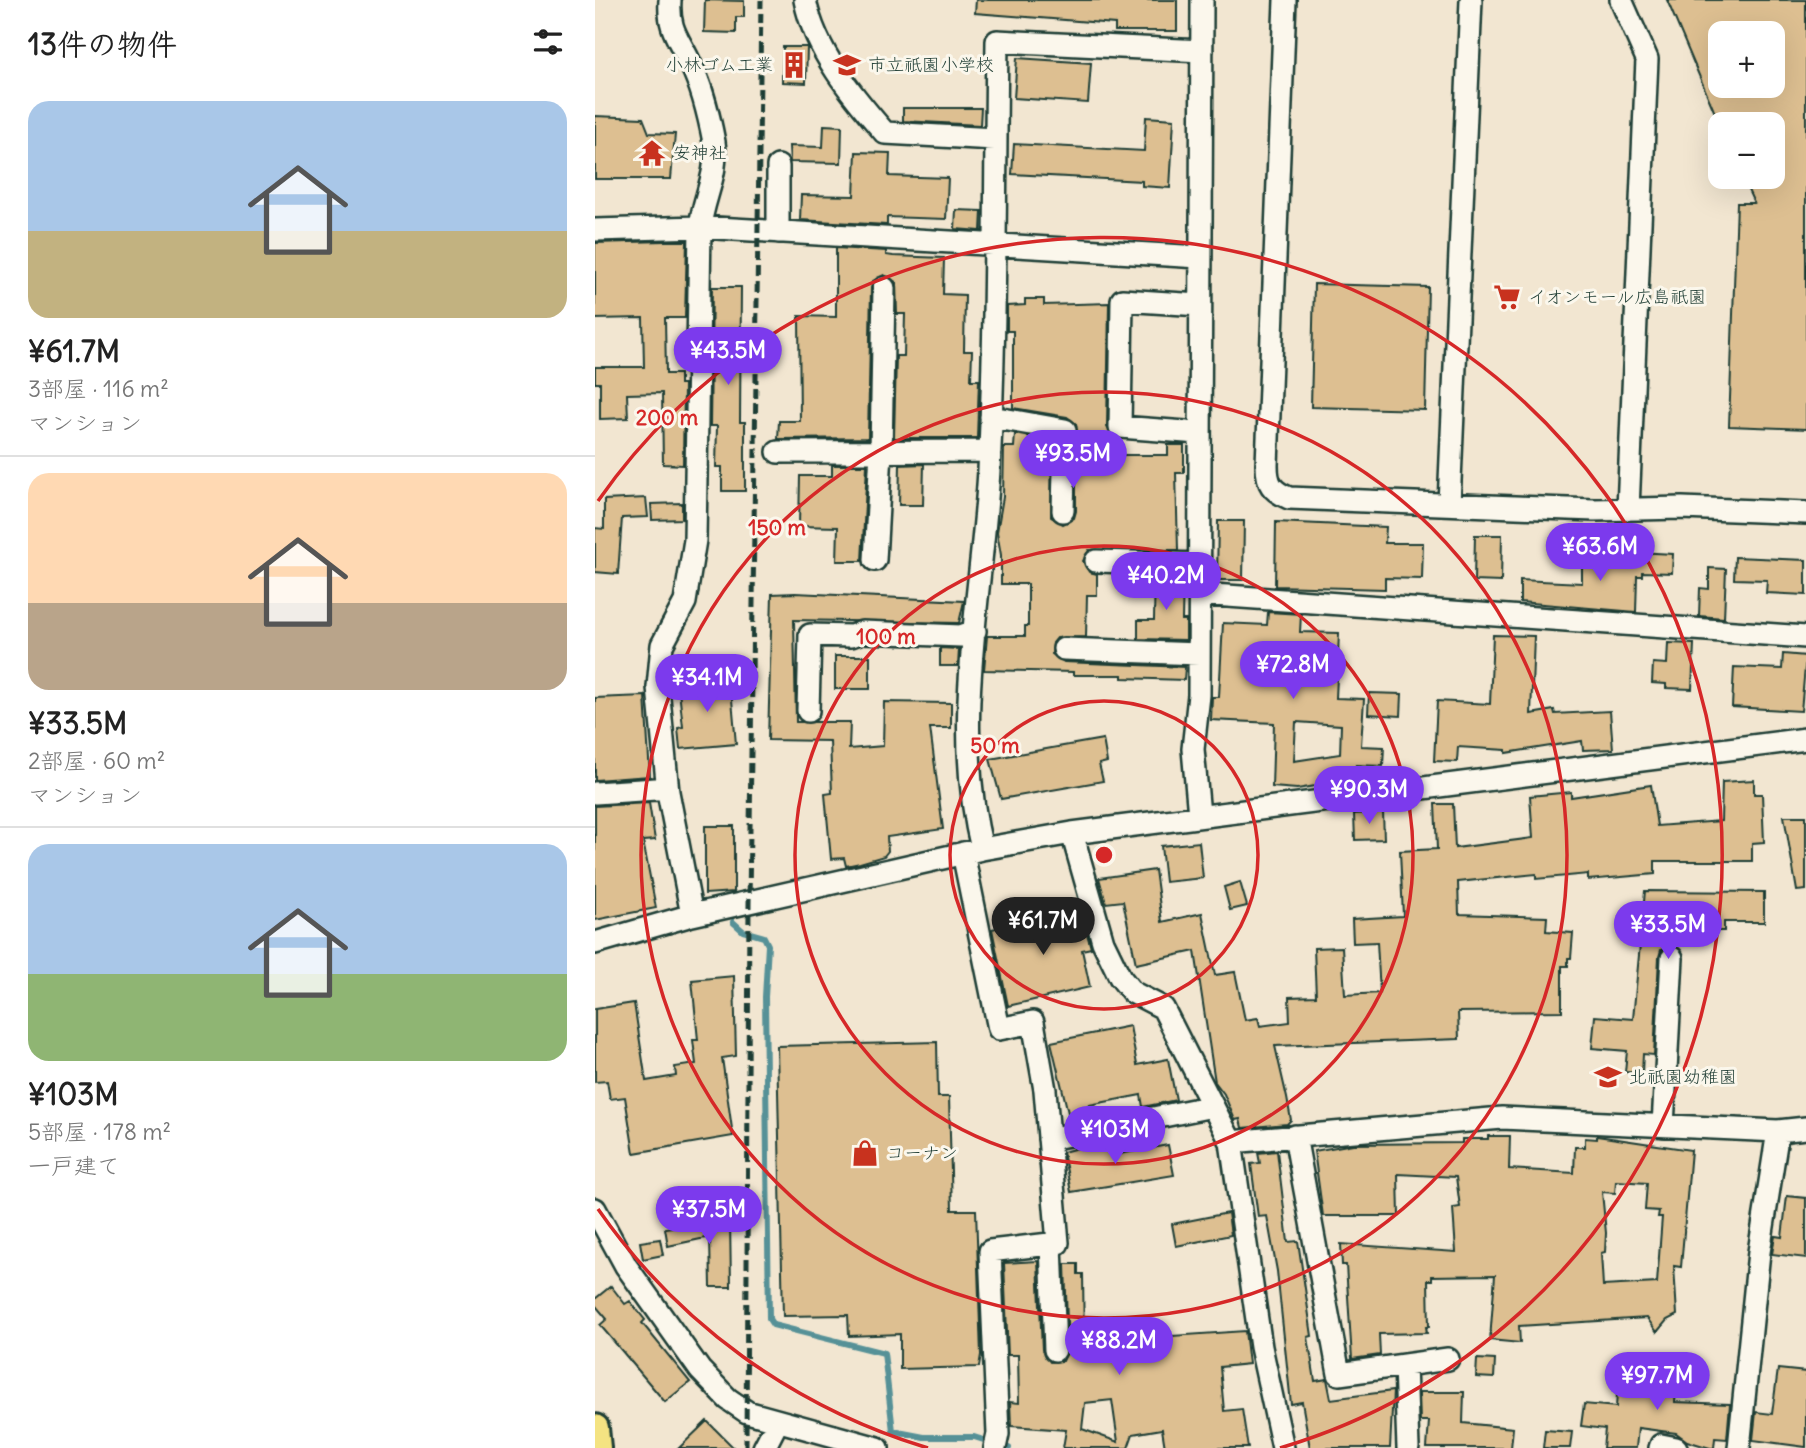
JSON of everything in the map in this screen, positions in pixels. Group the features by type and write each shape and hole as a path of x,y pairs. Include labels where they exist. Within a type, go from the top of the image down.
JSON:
{"main road":[{"path":"595,1428 597,1448"}],"street":[{"path":"670,0 669,20 696,77 715,146 711,191 702,211 700,227 695,540 685,603 662,645 658,687 668,792 692,915"},
{"path":"805,0 828,58 854,97 885,133 995,139"},
{"path":"1199,815 1193,749 1199,695 1202,0"},
{"path":"1285,0 1267,480 1276,492 1289,498 1806,513"},
{"path":"1449,504 1471,0"},
{"path":"1621,0 1647,59 1627,509"},
{"path":"995,1448 998,1434 990,1251 1058,1243 1049,1139 1033,1021 999,1029 973,851 967,717 992,417 997,41 1202,51"},
{"path":"778,166 778,232"},
{"path":"595,230 700,227 1200,257"},
{"path":"875,560 881,452 884,288"},
{"path":"1199,433 1120,427 1122,300 1200,305"},
{"path":"992,417 1075,431 1063,511"},
{"path":"778,453 989,451"},
{"path":"1096,561 1199,564"},
{"path":"1199,594 1806,637"},
{"path":"808,711 810,635 851,636 862,632 961,636 975,631"},
{"path":"1064,649 1199,654"},
{"path":"595,943 692,915 973,851 1072,833 1806,738"},
{"path":"595,793 656,789"},
{"path":"1072,833 1103,942 1119,977 1132,992 1163,1008 1231,1142 1261,1347 1283,1448"},
{"path":"1664,1126 1672,958"},
{"path":"1049,1139 1213,1105"},
{"path":"1231,1142 1502,1118 1777,1130 1806,1128"},
{"path":"1739,1448 1759,1252 1777,1130"},
{"path":"1295,1136 1339,1374 1448,1359"},
{"path":"595,1209 627,1266 701,1370 728,1399 747,1412 878,1448"},
{"path":"1051,1244 1055,1350"},
{"path":"1405,1365 1408,1448"},
{"path":"764,1448 778,1421"},
{"path":"1660,1448 1661,1445 1676,1448"}],"building":[{"path":"705,0 744,1 744,17 736,17 736,33 704,32"},
{"path":"976,0 1177,0 1177,31 1115,31 1115,24 975,13"},
{"path":"1667,0 1806,0 1806,429 1729,426 1737,203 1754,203 1748,189 1785,189 1785,112 1714,112 1709,98 1785,98 1785,21 1708,21 1708,97"},
{"name":"小林ゴム工業","path":"783,47 807,47 806,83 782,82"},
{"path":"1017,58 1091,63 1088,103 1014,98"},
{"path":"903,108 981,108 980,125 903,121"},
{"path":"595,116 643,118 649,133 675,134 671,179 595,179"},
{"path":"1146,117 1174,119 1170,188 1142,186 1142,181 1012,174 1014,144 1144,151"},
{"path":"824,125 842,126 841,163 790,162 789,146 823,147"},
{"path":"856,152 890,153 889,176 948,178 946,219 887,217 887,225 800,220 801,195 854,196"},
{"path":"956,210 982,211 981,231 955,229"},
{"path":"687,241 685,318 665,318 666,374 680,374 680,384 684,384 683,465 663,464 662,393 627,394 628,418 600,419 600,383 595,383 595,367 644,367 643,318 595,319 595,243"},
{"path":"836,248 886,251 886,255 893,256 944,258 943,294 965,295 964,351 972,351 971,380 979,380 977,438 894,438 896,356 904,356 905,314 897,314 896,282 884,275 873,281 871,288 868,438 778,439 779,421 800,421 799,316 836,317"},
{"path":"1314,284 1428,287 1425,410 1311,407"},
{"path":"712,287 741,287 740,422 745,422 745,491 722,491 722,467 716,467 717,426 710,426"},
{"path":"1025,299 1044,299 1044,305 1109,303 1107,427 1114,440 1119,440 1119,455 1168,455 1168,445 1184,445 1184,473 1176,473 1178,550 1089,550 1083,561 1089,572 1097,574 1097,595 1087,595 1086,637 1057,638 1053,643 1052,654 1064,662 1185,667 1184,680 1122,678 1122,675 1073,675 1073,672 984,670 987,636 1025,636 1025,626 1028,626 1028,584 1001,584 1001,555 997,532 1003,497 1004,447 1014,447 1015,434 1052,441 1051,517 1063,524 1074,518 1076,511 1076,424 1067,417 1013,408 1013,331 1007,331 1007,306 1025,305"},
{"path":"924,464 923,505 899,505 900,465"},
{"path":"832,465 867,465 862,561 837,561 838,527 799,526 800,476 832,476"},
{"path":"646,498 648,517 622,518 618,574 595,572 595,528 604,529 604,500"},
{"path":"682,503 682,519 652,520 651,504"},
{"path":"1218,521 1244,521 1243,580 1217,580"},
{"path":"1276,522 1386,527 1385,543 1423,543 1422,579 1385,578 1385,589 1275,586"},
{"path":"1475,535 1502,535 1501,582 1474,581"},
{"path":"1618,551 1673,554 1672,573 1642,572 1642,576 1637,576 1636,612 1520,602 1520,580 1582,583 1582,557 1618,558"},
{"path":"1735,557 1806,560 1806,595 1766,593 1767,580 1734,579"},
{"path":"1709,568 1726,569 1724,618 1699,616 1700,588 1709,589"},
{"path":"1155,576 1183,577 1182,620 1186,620 1186,640 1138,639 1138,620 1154,620"},
{"path":"772,594 964,601 959,623 794,620 796,722 850,722 849,749 883,746 884,702 951,703 951,728 930,728 943,829 887,837 888,851 884,856 860,863 846,866 844,858 831,859 825,794 832,793 830,741 768,740"},
{"path":"1268,612 1301,614 1300,632 1339,633 1336,698 1364,699 1361,746 1384,747 1383,766 1356,765 1358,779 1297,789 1272,787 1274,723 1211,720 1212,697 1219,697 1223,623 1267,625","holes":["1296,722 1341,725 1340,754 1294,761"]},
{"path":"1493,635 1534,636 1531,714 1554,710 1555,714 1610,711 1613,749 1583,750 1582,741 1506,753 1506,750 1458,747 1457,762 1434,761 1437,701 1490,704"},
{"path":"1668,643 1694,644 1692,689 1666,688 1666,684 1652,683 1653,663 1667,664"},
{"path":"940,648 959,649 958,666 940,666"},
{"path":"1783,654 1806,656 1801,711 1732,707 1734,667 1782,669"},
{"path":"835,656 870,656 870,689 835,689"},
{"path":"730,677 736,744 680,749 678,728 683,727 678,682"},
{"path":"1369,693 1402,694 1401,716 1368,714"},
{"path":"645,696 650,776 595,780 595,698"},
{"path":"1103,739 1107,762 1099,764 1103,781 1001,799 990,759"},
{"path":"1754,780 1754,794 1762,794 1764,842 1752,843 1752,861 1655,861 1655,874 1588,880 1588,874 1536,879 1536,874 1458,882 1459,914 1547,917 1546,931 1573,933 1571,958 1568,958 1568,966 1562,966 1562,1011 1458,1012 1459,1039 1275,1046 1291,1120 1287,1124 1242,1128 1240,1119 1235,1120 1224,1094 1215,1082 1195,951 1136,964 1123,901 1106,903 1099,878 1155,870 1162,922 1202,913 1215,975 1235,972 1245,1020 1258,1018 1260,1026 1290,1022 1289,997 1316,996 1314,948 1342,947 1345,995 1380,993 1377,942 1353,943 1352,919 1403,916 1400,851 1437,849 1435,804 1453,804 1455,848 1533,838 1530,796 1571,792 1571,797 1651,785 1657,826 1721,821 1722,782"},
{"path":"649,803 655,840 643,841 656,908 595,920 595,806"},
{"path":"1383,812 1384,839 1355,840 1354,814"},
{"path":"1784,816 1806,816 1806,890 1797,891"},
{"path":"705,826 734,826 734,892 705,894"},
{"path":"1199,842 1203,878 1165,882 1161,846"},
{"path":"1240,882 1247,906 1230,910 1224,887"},
{"path":"1645,891 1764,892 1764,922 1724,922 1724,931 1708,931 1708,922 1671,922 1669,946 1661,950 1659,957 1654,1055 1643,1054 1642,1073 1625,1072 1627,1051 1592,1048 1595,1016 1633,1019"},
{"path":"1080,909 1091,948 1082,950 1090,987 1008,1006 992,929"},
{"path":"734,976 736,1056 722,1058 733,1136 634,1153 625,1097 610,1099 607,1081 595,1082 595,1009 634,1003 646,1081 676,1076 675,1067 696,1064 693,1040 698,1040 692,980"},
{"path":"1130,1026 1137,1065 1168,1059 1176,1100 1143,1107 1141,1095 1089,1105 1091,1117 1070,1121 1051,1042"},
{"name":"コーナン","path":"937,1042 938,1097 949,1097 952,1210 976,1210 981,1355 979,1367 900,1369 900,1334 849,1336 848,1315 783,1316 777,1046"},
{"path":"1488,1136 1510,1136 1509,1169 1574,1173 1575,1147 1585,1147 1585,1138 1597,1139 1597,1136 1691,1150 1681,1267 1674,1266 1677,1315 1667,1320 1657,1332 1647,1318 1519,1326 1520,1343 1490,1340 1495,1275 1432,1276 1432,1280 1428,1280 1427,1333 1379,1334 1380,1355 1352,1359 1346,1265 1342,1265 1341,1244 1456,1252 1453,1208 1460,1207 1456,1177 1398,1174 1399,1216 1323,1216 1314,1151 1353,1144 1462,1143 1462,1139 1488,1139","holes":["1616,1181 1647,1183 1645,1210 1659,1211 1658,1217 1662,1217 1657,1283 1603,1286 1601,1253 1605,1252 1606,1233 1602,1192 1615,1193"]},
{"path":"1116,1142 1119,1154 1168,1145 1174,1175 1071,1192 1063,1152 1096,1143 1097,1146"},
{"path":"1277,1151 1288,1242 1298,1241 1312,1336 1308,1337 1315,1381 1327,1379 1331,1399 1393,1391 1390,1448 1310,1448 1302,1402 1291,1404 1277,1271 1267,1216 1258,1217 1251,1164 1260,1163 1258,1153"},
{"path":"1787,1196 1806,1198 1806,1258 1772,1254 1775,1236 1782,1237"},
{"path":"1228,1213 1231,1235 1176,1246 1172,1224"},
{"path":"730,1218 731,1287 711,1287 710,1237 668,1246 665,1228"},
{"path":"660,1239 663,1255 643,1259 640,1242"},
{"path":"1038,1261 1042,1350 1050,1362 1063,1361 1068,1350 1065,1264 1078,1264 1078,1274 1083,1274 1084,1342 1245,1331 1249,1364 1220,1367 1224,1411 1242,1409 1248,1448 1165,1448 1162,1429 1133,1434 1128,1448 1063,1448 1066,1430 1011,1426 1010,1402 1019,1403 1018,1355 1008,1355 1004,1263","holes":["1112,1400 1118,1442 1082,1429 1085,1403"]},
{"path":"611,1286 625,1304 630,1301 645,1320 642,1323 690,1382 665,1402 600,1325 607,1319 595,1305 595,1299"},
{"path":"1477,1359 1495,1360 1494,1378 1476,1377"},
{"path":"1652,1359 1667,1361 1666,1373 1678,1374 1675,1402 1730,1404 1727,1439 1715,1438 1714,1448 1710,1448 1687,1441 1676,1433 1638,1428 1636,1448 1603,1448 1605,1429 1581,1426 1584,1404 1616,1407 1617,1394 1629,1396 1633,1362 1651,1365"},
{"path":"1778,1369 1806,1372 1806,1447 1753,1440 1756,1412 1772,1414"},
{"path":"1419,1392 1464,1392 1463,1423 1513,1428 1511,1448 1427,1448 1429,1421 1420,1421"},
{"path":"707,1421 734,1448 679,1448"},
{"path":"1545,1430 1572,1432 1570,1448 1543,1448"}],"waterway":[{"path":"733,922 743,931 764,937 768,945 765,997 769,1319 773,1325 884,1353 893,1431 924,1437 974,1437 1009,1448"}],"railway":[{"path":"746,1448 749,904 761,0"}],"place":[{"name":"小林ゴム工業","path":"794,65"},
{"name":"市立祇園小学校","path":"847,65"},
{"name":"安神社","path":"652,153"},
{"name":"イオンモール広島祇園","path":"1507,297"},
{"name":"北祇園幼稚園","path":"1608,1077"},
{"name":"コーナン","path":"865,1153"}]}
